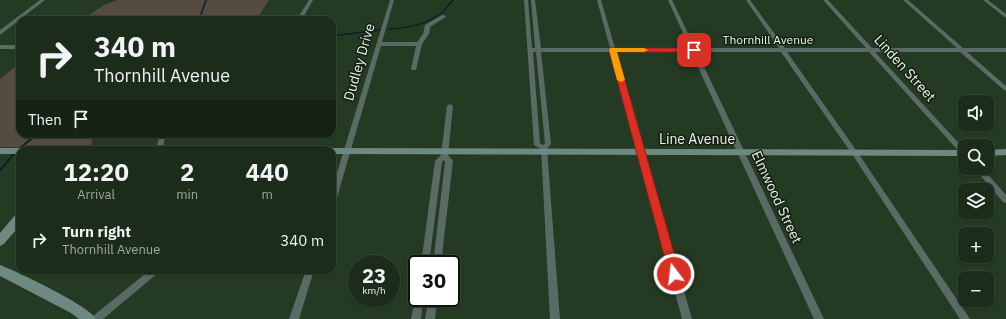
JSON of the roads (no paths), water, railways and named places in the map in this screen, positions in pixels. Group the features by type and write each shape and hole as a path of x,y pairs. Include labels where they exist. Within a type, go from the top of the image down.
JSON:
{"main road":[{"name":"Line Avenue","path":"336,151 445,154 544,150 742,153 958,153"},
{"path":"2,151 16,151"},
{"path":"994,152 1006,152"},
{"path":"0,241 16,222"},
{"path":"0,270 76,309 89,319"}],"street":[{"path":"22,16 43,0"},
{"path":"302,16 310,0"},
{"name":"Dudley Drive","path":"336,189 392,0"},
{"path":"526,0 538,145 544,150"},
{"path":"533,0 548,144 544,150 554,319"},
{"path":"599,0 687,319"},
{"name":"Elmwood Street","path":"670,0 819,319"},
{"path":"748,0 854,152 965,319"},
{"name":"Linden Street","path":"825,0 958,145"},
{"path":"905,0 1006,88"},
{"path":"985,0 1006,16"},
{"path":"527,10 534,10"},
{"path":"414,69 419,44 426,34 427,26 444,16"},
{"path":"0,33 16,21"},
{"path":"379,44 419,44"},
{"path":"0,47 16,47"},
{"name":"Thornhill Avenue","path":"530,50 1006,50"},
{"path":"534,96 543,96"},
{"path":"425,255 439,161 445,154 450,106"},
{"path":"438,255 449,161 445,154"},
{"path":"984,175 1006,200"},
{"path":"96,319 151,274"},
{"path":"294,319 309,274"},
{"path":"416,319 418,307"},
{"path":"430,319 432,307"}],"waterway":[{"path":"200,16 206,0"},
{"path":"389,29 409,27 429,21 442,12 453,0"},
{"path":"336,36 380,30"},
{"path":"23,146 32,138"},
{"path":"0,170 15,153"}]}
